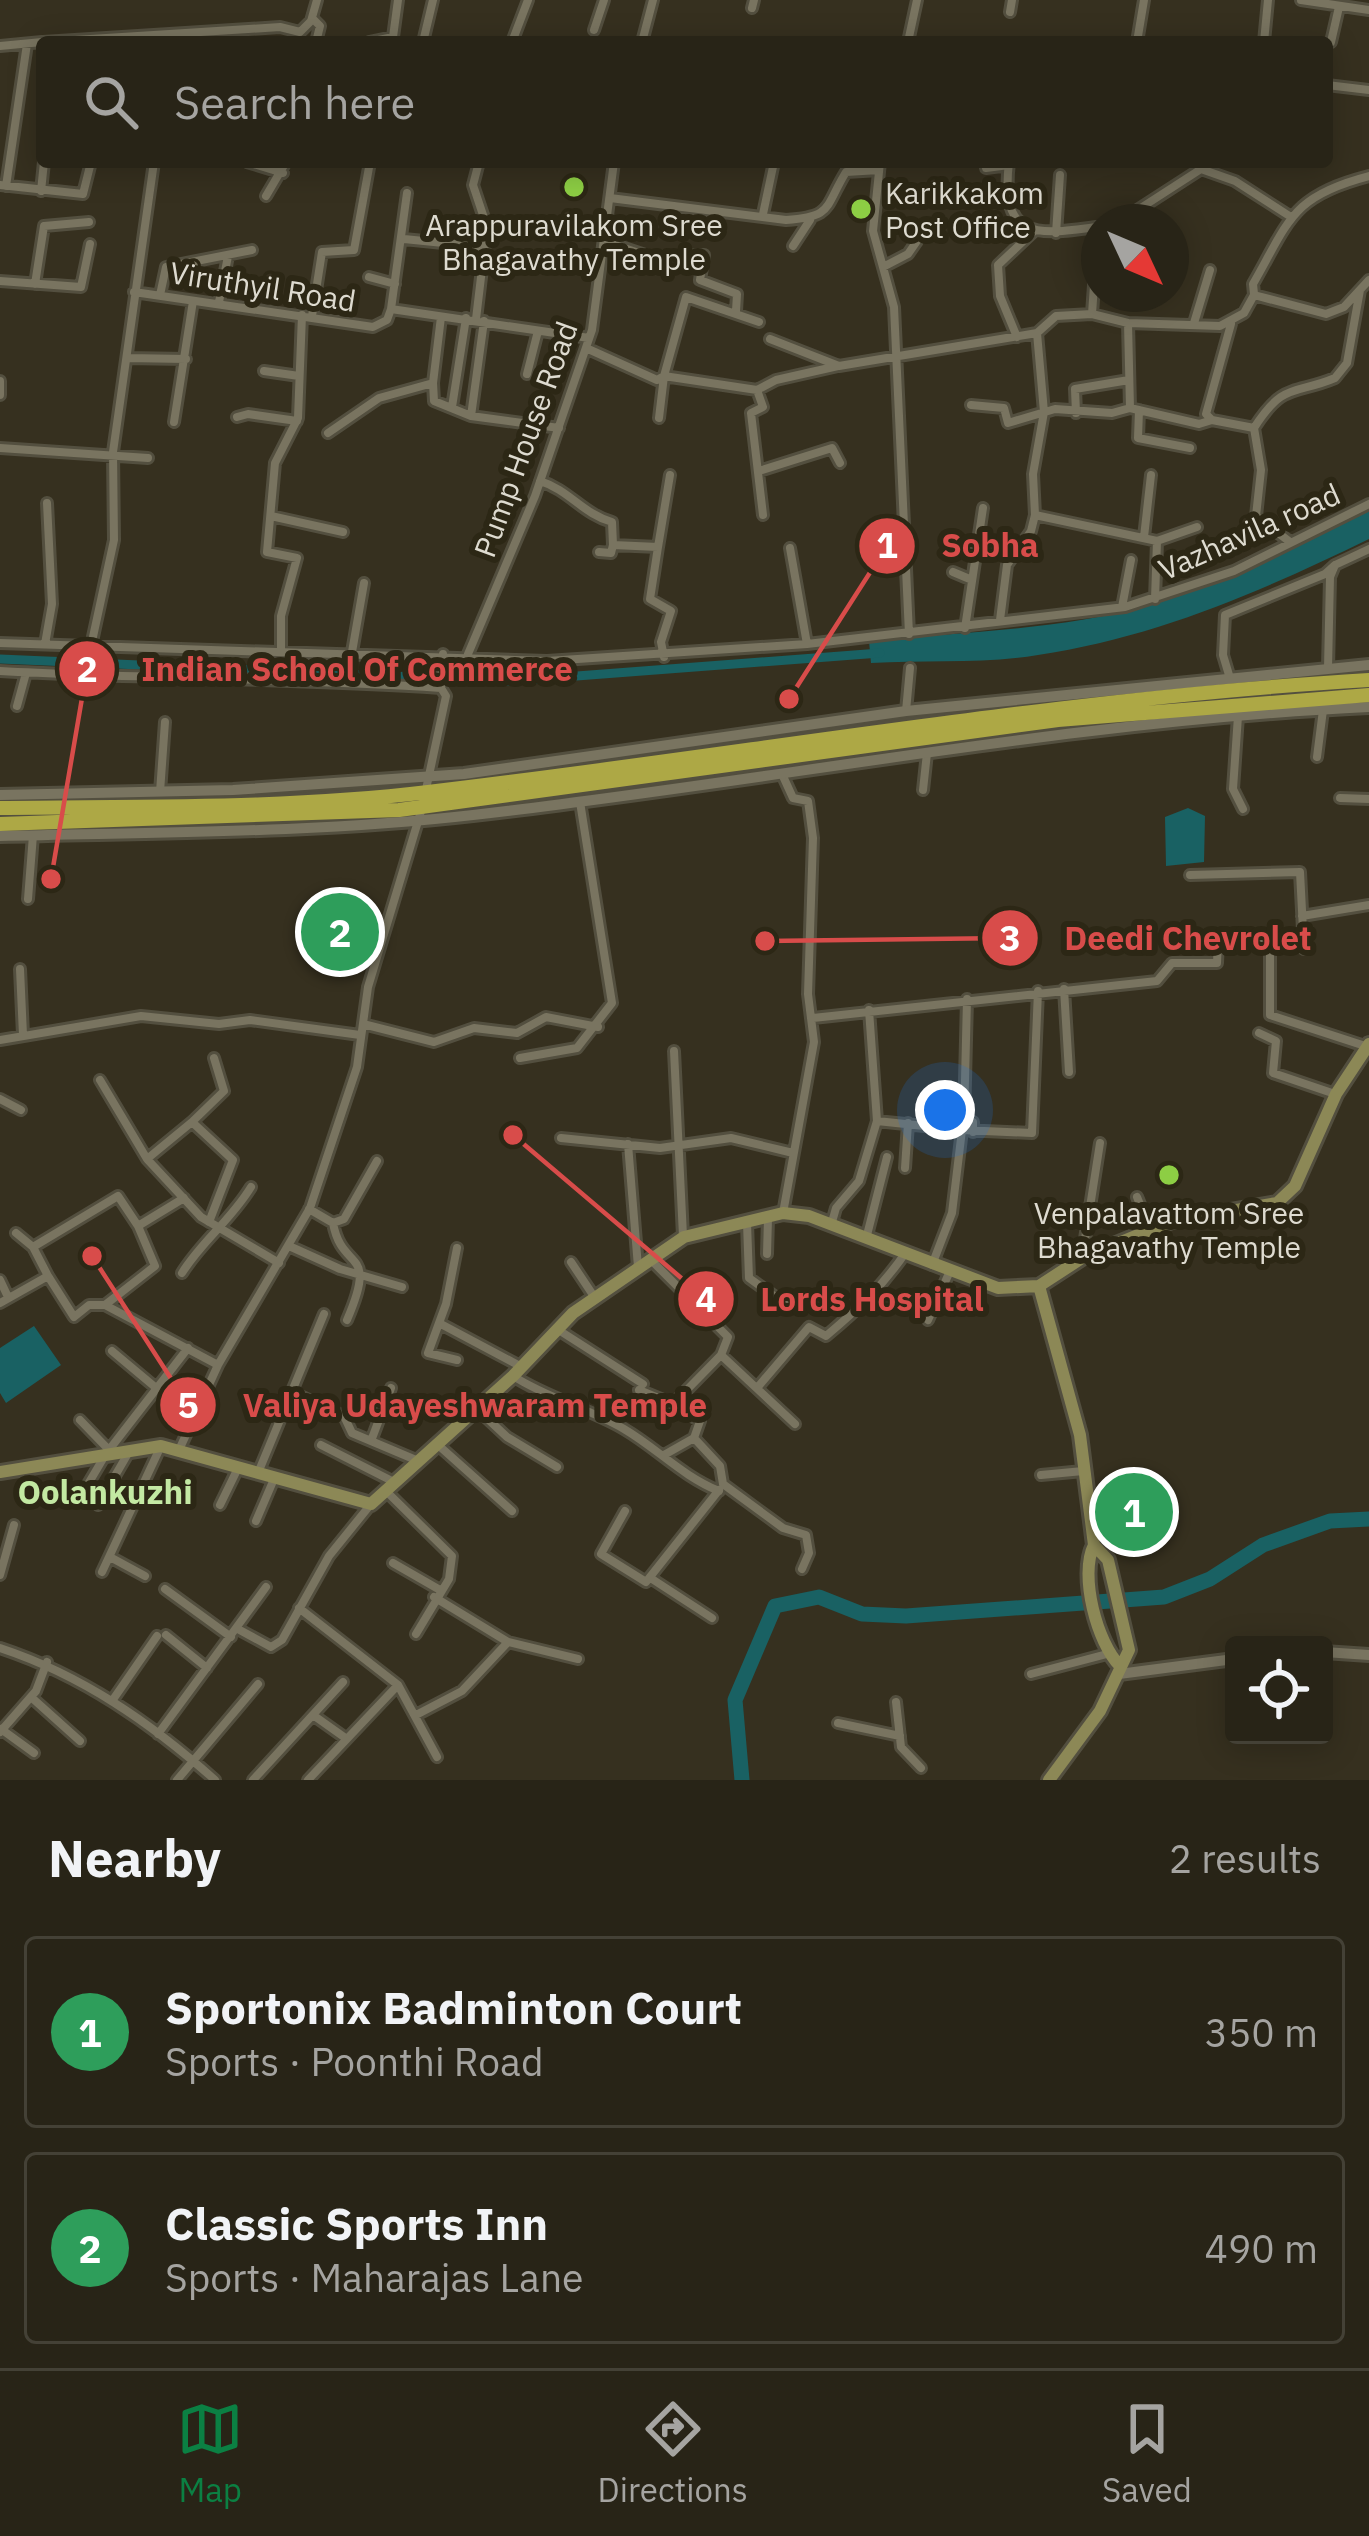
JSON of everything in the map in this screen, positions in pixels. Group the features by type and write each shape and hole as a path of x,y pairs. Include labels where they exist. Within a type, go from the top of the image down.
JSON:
{"highway":[{"path":"0,824 334,816 1057,705 1369,680"},
{"path":"0,808 423,799 1058,720 1369,695"}],"main road":[{"path":"0,1472 40,1468 108,1450 161,1446 371,1504 518,1372 556,1328 683,1237 775,1215 832,1222 998,1288 1040,1286 1082,1258 1150,1229 1213,1210 1277,1203 1294,1186 1336,1094 1368,1046"},
{"path":"1040,1286 1080,1435 1094,1546 1086,1562 1088,1577 1106,1648 1119,1670"},
{"path":"1055,1779 1129,1650 1108,1560 1094,1546"}],"street":[{"path":"201,36 280,27 300,32 312,18 317,0"},
{"path":"393,36 398,0"},
{"path":"424,36 433,0"},
{"path":"514,36 528,0"},
{"path":"594,30 604,0"},
{"path":"644,36 653,0"},
{"path":"909,36 916,0"},
{"path":"1010,12 1012,0"},
{"path":"1138,36 1144,0"},
{"path":"1265,36 1268,0"},
{"path":"1301,0 1369,10"},
{"path":"1332,36 1339,7"},
{"path":"312,18 320,26 318,36"},
{"path":"0,46 36,43"},
{"path":"27,44 3,186 82,194 88,188 90,168"},
{"path":"1333,86 1369,90"},
{"path":"40,190 43,168"},
{"path":"92,646 114,540 113,452 153,168"},
{"path":"266,196 284,168"},
{"path":"280,650 281,616 298,558 267,553 275,463 297,422 307,316 322,252 354,250 369,168"},
{"path":"471,416 475,319 487,227 473,185 477,168"},
{"name":"Pump House Road","path":"468,654 540,481 587,343 606,242 613,168"},
{"path":"763,214 773,168"},
{"path":"610,198 811,218 823,215 846,172 869,168"},
{"path":"880,168 873,231 894,307 909,633"},
{"path":"1009,168 1007,206 1016,221 1036,231 1081,229"},
{"path":"1145,204 1197,168"},
{"path":"1207,168 1291,217"},
{"path":"1056,233 1060,176"},
{"path":"1212,420 1206,414 1231,324 1254,295 1253,284 1291,217 1318,192 1369,176"},
{"path":"392,309 407,193"},
{"path":"793,246 811,218"},
{"path":"35,284 44,226 88,221"},
{"path":"1018,337 1000,296 998,265 1020,238 1036,231"},
{"path":"404,239 483,247"},
{"path":"883,267 908,254 917,241"},
{"path":"606,242 651,257 704,255 700,280 737,294 736,311"},
{"path":"0,281 83,286 90,244"},
{"path":"160,295 166,267 252,250"},
{"path":"219,302 228,256"},
{"path":"1194,323 1210,270"},
{"path":"369,277 395,284"},
{"path":"1254,295 1326,314 1344,307 1369,280"},
{"path":"1254,428 1284,394 1304,383 1335,378 1347,363 1360,288"},
{"name":"Viruthyil Road","path":"134,292 373,327 387,320 392,309 475,319 587,343 649,379 664,376 757,391"},
{"path":"659,418 683,299 736,311 759,322"},
{"path":"173,422 193,301"},
{"path":"763,515 751,413 763,407 757,391 776,380 1037,333 1056,316 1093,314 1128,322 1231,324"},
{"path":"441,317 434,401 471,416 559,428"},
{"path":"452,407 475,319"},
{"path":"1128,322 1129,380 1138,438 1190,448"},
{"path":"527,374 538,331"},
{"path":"1000,620 1007,565 1031,531 1035,514 1033,474 1044,412 1037,333"},
{"path":"770,339 839,366"},
{"path":"127,358 186,359"},
{"path":"264,371 299,376"},
{"path":"1076,412 1075,388 1129,380"},
{"path":"0,381 0,395"},
{"path":"328,433 379,398 433,383"},
{"path":"971,405 1004,408 1008,423 1044,412 1134,409 1199,424 1212,420 1254,428"},
{"path":"237,417 248,414 297,422"},
{"path":"1254,428 1261,470 1256,516 1292,543"},
{"path":"0,448 113,452 148,458"},
{"path":"759,471 832,448 840,463"},
{"path":"664,657 661,642 671,611 650,599 670,476"},
{"path":"1144,537 1151,476"},
{"path":"540,481 564,488 594,516 612,522 611,554 599,552"},
{"path":"45,645 52,604 47,503"},
{"name":"Vazhavila road","path":"0,643 468,654 548,661 664,657 965,628 1122,607 1155,598 1292,543 1369,504"},
{"path":"965,628 983,508"},
{"path":"1035,514 1157,541 1197,527"},
{"path":"272,516 343,532"},
{"path":"1155,598 1157,541"},
{"path":"613,545 658,548"},
{"path":"790,548 807,644"},
{"path":"1228,675 1222,655 1225,615 1325,574 1369,549"},
{"path":"1122,607 1131,560"},
{"path":"1328,668 1335,565"},
{"path":"953,572 971,580"},
{"path":"352,652 364,583"},
{"path":"178,1451 218,1365 309,1209 357,1067 368,987 423,799 443,690 443,654"},
{"path":"0,836 260,831 601,758 906,711 1228,675 1369,665"},
{"path":"906,711 910,668"},
{"path":"0,671 185,680 294,678 443,690"},
{"path":"17,706 26,673"},
{"path":"0,795 160,792 580,802 1142,722 1369,707"},
{"path":"1317,757 1323,709"},
{"path":"1238,714 1233,789 1243,809"},
{"path":"160,792 166,722"},
{"path":"923,790 927,754"},
{"path":"767,1254 793,1153 813,1018 808,994 813,838 808,801 793,799 782,774"},
{"path":"1340,798 1369,799"},
{"path":"520,1058 577,1048 598,1027 612,991 580,802"},
{"path":"28,899 33,835"},
{"path":"1190,875 1300,872 1304,949"},
{"path":"1302,916 1369,905"},
{"path":"813,1018 1157,981 1172,963 1217,962 1218,940 1270,942 1270,1016 1368,1046"},
{"path":"20,969 23,1035"},
{"path":"1064,989 1069,1072"},
{"path":"877,1121 1032,1133 1038,992"},
{"path":"932,1265 952,1214 973,1121 964,1121 967,999"},
{"path":"832,1222 836,1208 859,1181 877,1121 869,1010"},
{"path":"0,1040 141,1016 220,1024 250,1020 434,1042 474,1028 518,1033 546,1017 598,1027"},
{"path":"1259,1033 1276,1041 1273,1072 1336,1094"},
{"path":"674,1051 683,1237"},
{"path":"147,1159 224,1091 214,1058"},
{"path":"100,1080 147,1159 184,1198 209,1222 279,1263"},
{"path":"0,1099 21,1110"},
{"path":"192,1122 233,1160 209,1222"},
{"path":"905,1168 908,1123"},
{"path":"561,1138 676,1144 731,1138 793,1153"},
{"path":"1082,1258 1100,1143"},
{"path":"628,1144 644,1263 728,1337 721,1355 673,1404"},
{"path":"867,1235 886,1157"},
{"path":"309,1209 333,1222 344,1219 377,1161"},
{"path":"182,1274 195,1252 223,1229 251,1187"},
{"path":"33,1247 118,1196 138,1226 155,1266 105,1305"},
{"path":"1137,1197 1150,1229"},
{"path":"138,1226 184,1198"},
{"path":"747,1221 749,1278 788,1306"},
{"path":"333,1222 338,1239 359,1262 361,1275 347,1320"},
{"path":"16,1233 33,1247 74,1317 89,1305 105,1305 218,1365"},
{"path":"289,1246 402,1286"},
{"path":"457,1248 428,1353 457,1360"},
{"path":"757,1388 809,1328 826,1336 852,1310 870,1301 906,1252"},
{"path":"571,1262 595,1298"},
{"path":"928,1319 950,1270"},
{"path":"0,1280 4,1300 48,1276"},
{"path":"258,1473 324,1314"},
{"path":"439,1323 518,1372 549,1400 621,1427 664,1455 686,1478 721,1487 782,1528 806,1535 809,1553 802,1569"},
{"path":"556,1328 700,1421 694,1438 664,1455"},
{"path":"78,1501 108,1450 188,1348"},
{"path":"112,1351 155,1387"},
{"path":"721,1355 795,1424"},
{"path":"371,1442 391,1388"},
{"path":"294,1393 344,1416 352,1433 416,1460"},
{"path":"477,1409 507,1437 557,1467"},
{"path":"80,1420 108,1450"},
{"path":"625,1511 601,1554 646,1582 721,1487 720,1466 694,1438"},
{"path":"437,1444 512,1511"},
{"path":"321,1445 391,1487 452,1556 449,1579 416,1634"},
{"path":"102,1572 161,1446"},
{"path":"98,1505 131,1449"},
{"path":"220,1505 238,1468"},
{"path":"1041,1475 1083,1471"},
{"path":"256,1521 274,1479"},
{"path":"165,1589 234,1632 275,1647 347,1530 371,1504"},
{"path":"0,1575 14,1525"},
{"path":"110,1557 145,1576"},
{"path":"393,1563 508,1642 578,1660"},
{"path":"652,1579 712,1618"},
{"path":"158,1734 266,1587"},
{"path":"299,1609 398,1684 436,1757"},
{"path":"112,1701 162,1635 207,1668"},
{"path":"416,1715 462,1691 508,1642"},
{"path":"0,1648 46,1662 112,1701 215,1780"},
{"path":"1031,1674 1106,1648"},
{"path":"1333,1653 1369,1655"},
{"path":"1119,1670 1225,1660"},
{"path":"34,1753 1,1730 31,1697 46,1662"},
{"path":"253,1780 343,1682"},
{"path":"177,1780 258,1684"},
{"path":"308,1780 398,1684"},
{"path":"31,1697 80,1741"},
{"path":"896,1702 901,1747 921,1768"},
{"path":"313,1714 344,1738"},
{"path":"838,1723 899,1736"}],"green space":[{"path":"313,909 370,916 366,953 310,947"}],"water":[{"path":"1369,511 1369,539 1249,594 1125,637 1018,658 871,663 869,641 1046,625 1179,596 1262,563"},
{"path":"1188,808 1205,816 1204,862 1166,866 1165,817"},
{"path":"34,1326 61,1365 6,1403 0,1393 0,1348"}],"waterway":[{"path":"0,659 511,681 880,653"},
{"path":"742,1780 735,1700 775,1606 819,1597 862,1614 906,1616 1164,1597 1210,1579 1263,1545 1330,1521 1369,1519"}],"place":[{"name":"Arappuravilakom Sree Bhagavathy Temple","path":"574,187"},
{"name":"Karikkakom Post Office","path":"861,209"},
{"name":"Sobha","path":"789,699"},
{"name":"Indian School Of Commerce","path":"51,879"},
{"name":"Classic Sports Inn","path":"340,932"},
{"name":"Deedi Chevrolet","path":"765,941"},
{"name":"Lords Hospital","path":"513,1135"},
{"name":"Venpalavattom Sree Bhagavathy Temple","path":"1169,1175"},
{"name":"Valiya Udayeshwaram Temple","path":"92,1256"},
{"name":"Sportonix Badminton Court","path":"1134,1512"}],"district":[{"name":"Oolankuzhi","path":"105,1491"}]}
